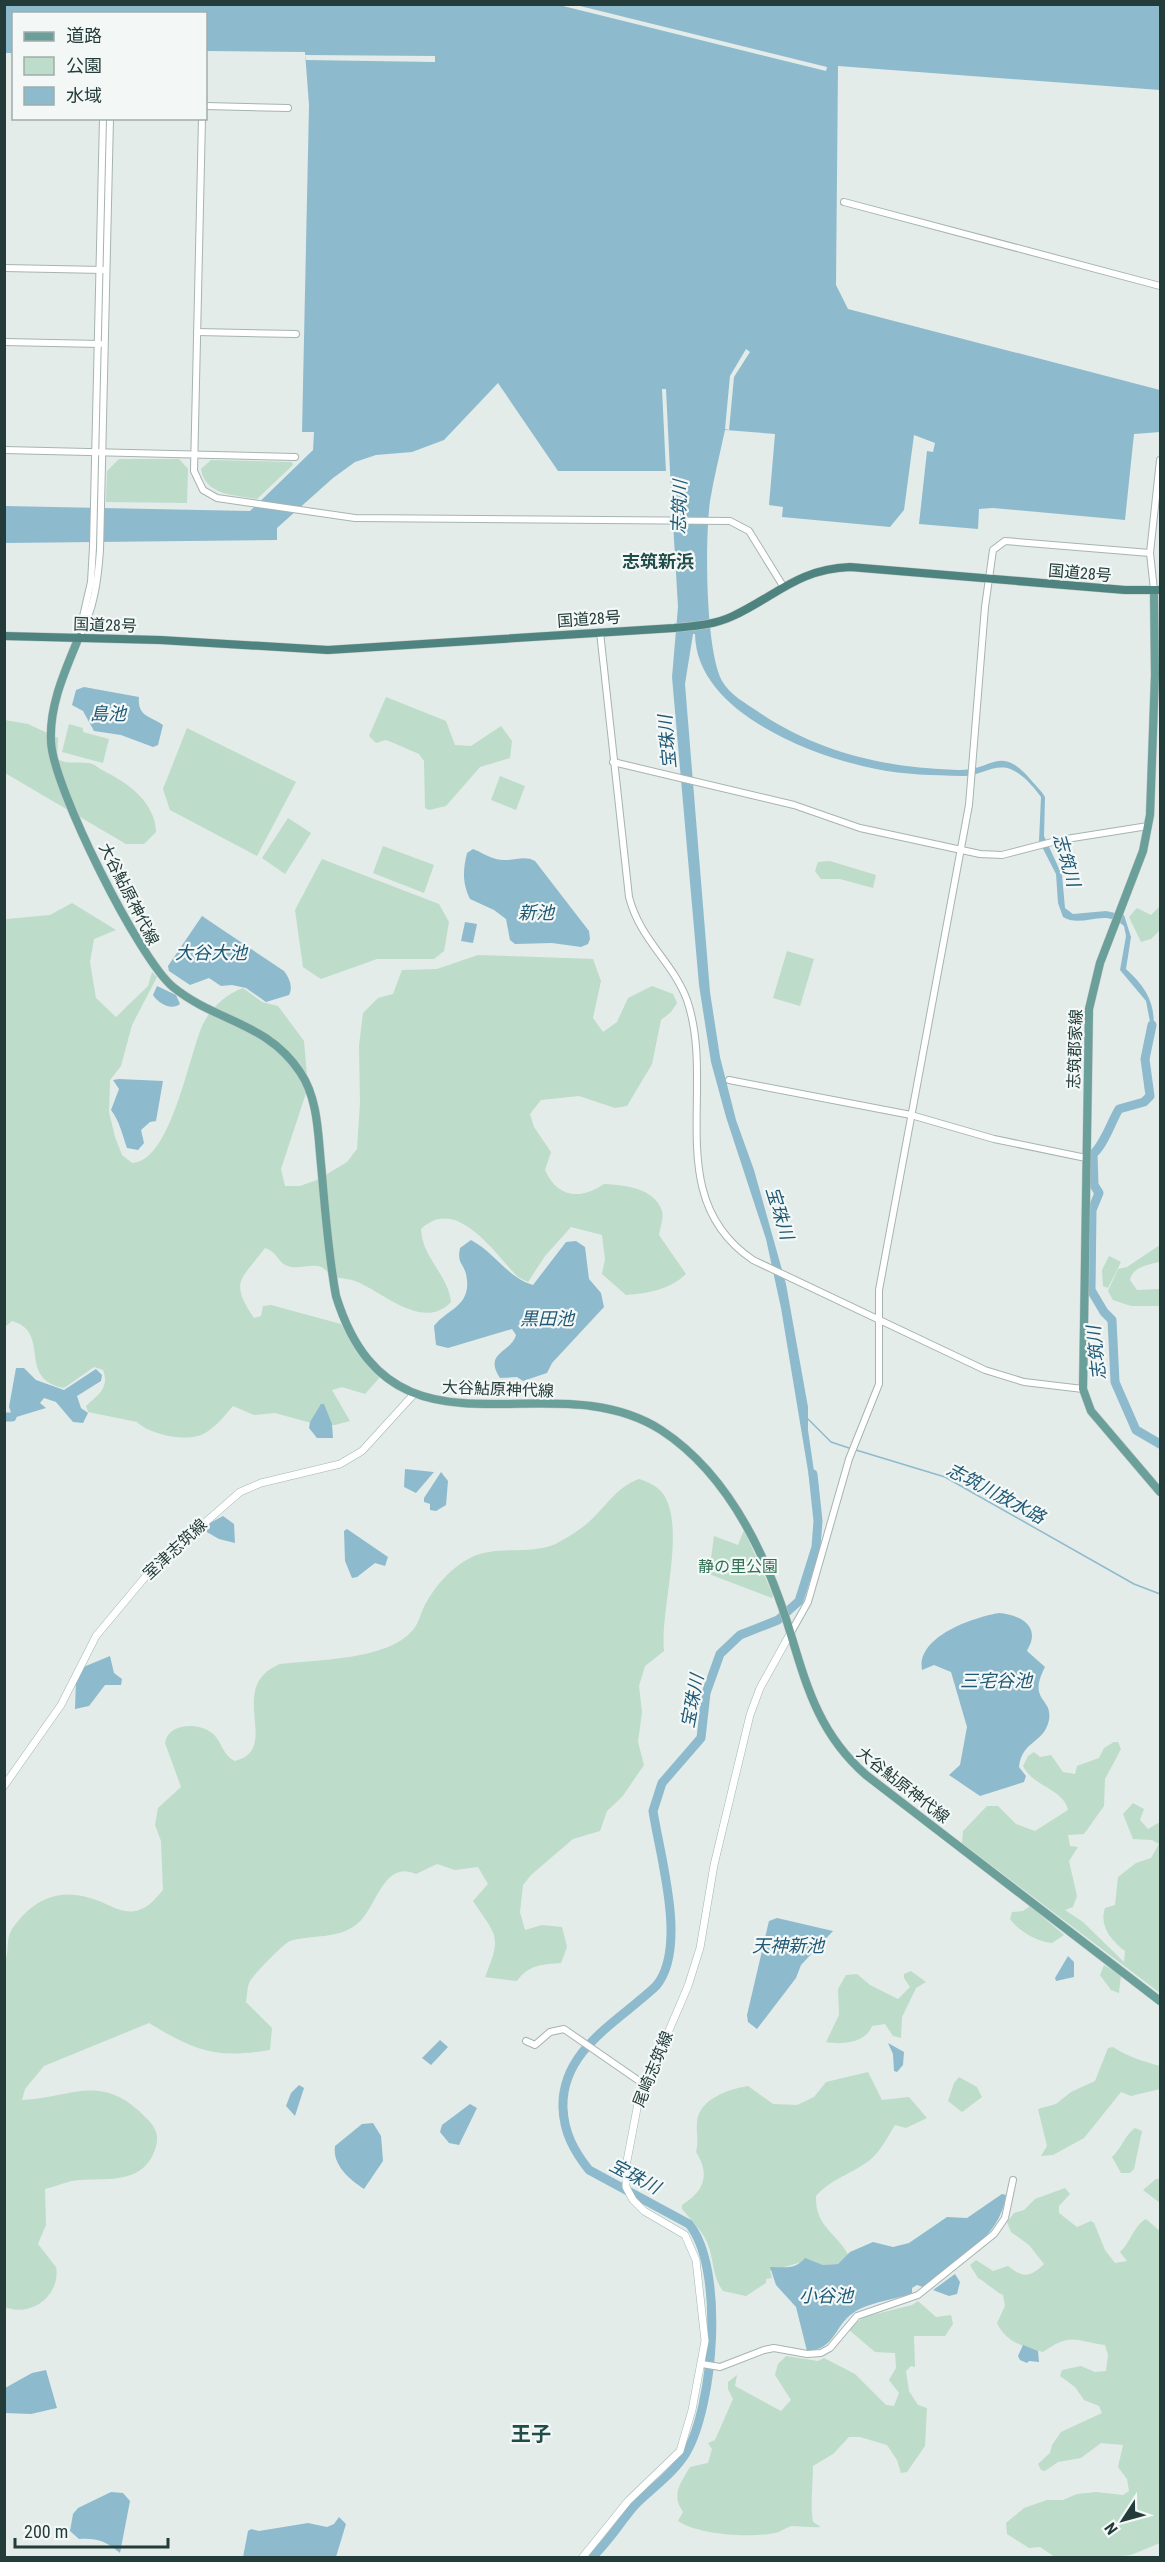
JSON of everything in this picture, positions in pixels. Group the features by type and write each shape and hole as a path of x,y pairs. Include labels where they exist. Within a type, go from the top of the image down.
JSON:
{"highway":[{"name":"国道28号","path":"4,636 79,637 328,650 676,628 711,624 735,615 783,586 812,572 850,567 1125,590 1157,590"}],"main road":[{"name":"志筑郡家線","path":"1157,590 1148,826 1143,851 1097,972 1089,1009 1083,1389 1091,1411 1161,1492"},
{"name":"大谷鮎原神代線","path":"79,637 60,686 52,716 52,759 62,788 136,939 152,964 168,982 188,998 250,1027 271,1040 302,1074 315,1113 334,1284 345,1322 357,1344 377,1369 414,1394 434,1400 461,1404 587,1406 633,1416 661,1431 698,1462 732,1503 755,1543 787,1622 819,1717 834,1742 852,1763 1161,2001"},
{"name":"室津志筑線","path":"4,1786 62,1705 96,1636 151,1570 240,1492 261,1483 340,1464 362,1451 414,1394"},
{"name":"尾崎志筑線","path":"582,2558 628,2501 680,2451 704,2364 705,2326 692,2246 678,2229 644,2211 633,2200 626,2187 626,2166 638,2103 688,1986 700,1947 714,1864 750,1714 760,1688 790,1634"}],"street":[{"path":"207,106 288,108"},
{"path":"79,637 87,623 94,598 97,547 103,120"},
{"path":"102,271 110,120"},
{"path":"202,120 195,478 202,490 217,498 355,518 730,521 745,527 783,586"},
{"path":"844,202 1161,286"},
{"path":"4,268 102,271"},
{"path":"198,332 296,334"},
{"path":"4,342 100,344"},
{"path":"4,450 295,457"},
{"path":"1157,590 1150,553 1161,459"},
{"path":"790,1634 808,1602 855,1441 879,1384 877,1319 881,1278 973,779 978,686 993,550 1005,542 1150,553"},
{"path":"600,632 631,906 644,934 682,989 692,1022 699,1165 703,1193 712,1218 726,1237 744,1254 768,1268 994,1374 1024,1382 1083,1389"},
{"path":"613,762 794,805 860,828 961,851 1002,855 1049,843 1148,826"},
{"path":"729,1080 911,1115 994,1139 1086,1158"},
{"path":"526,2041 535,2045 556,2028 564,2029 645,2085"},
{"path":"704,2364 714,2367 764,2350 821,2353 830,2348 857,2316 918,2295 1000,2228 1006,2215 1013,2180"}],"green space":[{"path":"119,459 179,459 188,469 187,503 106,502 107,471"},
{"path":"211,460 292,462 293,465 257,499 223,493 208,485 201,469"},
{"path":"386,697 446,721 455,745 471,746 501,726 512,741 510,758 480,767 446,806 429,810 425,808 424,761 419,754 386,740 376,743 369,736"},
{"path":"5,720 28,724 58,738 57,759 65,762 92,764 123,782 146,803 155,821 156,832 144,844 126,844 5,773"},
{"path":"69,724 83,728 83,732 109,739 103,763 62,752"},
{"path":"187,728 296,782 257,856 170,810 163,789"},
{"path":"500,776 525,786 516,810 491,800"},
{"path":"288,818 311,833 285,874 262,858"},
{"path":"383,846 434,865 424,893 373,873"},
{"path":"322,859 439,904 449,922 444,951 434,959 377,959 321,979 303,967 295,910"},
{"path":"830,861 876,875 873,888 840,879 821,879 815,871 818,862"},
{"path":"72,903 116,930 94,939 90,962 96,998 116,1017 148,986 152,972 157,977 132,1025 121,1066 110,1080 109,1112 115,1137 122,1155 132,1163 146,1158 158,1145 168,1126 206,1018 225,998 243,988 262,1002 278,1006 304,1041 308,1087 281,1169 285,1186 300,1186 317,1180 347,1162 357,1149 360,1103 359,1046 363,1013 378,998 393,994 402,970 437,969 478,955 593,959 601,981 593,1018 603,1032 617,1022 628,998 652,986 673,994 677,1003 661,1020 652,1064 627,1106 615,1108 579,1096 541,1100 530,1114 534,1127 551,1152 545,1170 556,1186 570,1194 578,1194 604,1184 621,1185 638,1189 653,1197 662,1211 659,1235 686,1274 673,1284 658,1290 626,1295 602,1274 605,1259 602,1235 571,1227 545,1256 528,1282 518,1277 474,1231 461,1223 448,1219 435,1220 421,1229 422,1239 445,1283 451,1302 440,1310 428,1313 403,1306 355,1281 333,1276 321,1267 290,1267 265,1248 241,1281 242,1296 254,1318 261,1316 263,1306 271,1305 341,1324 360,1355 381,1376 365,1394 342,1387 332,1390 350,1421 335,1425 315,1424 275,1413 254,1415 233,1406 217,1424 205,1433 198,1436 180,1437 151,1431 137,1422 88,1412 86,1406 102,1391 104,1386 103,1370 94,1367 64,1388 50,1383 41,1375 30,1335 24,1327 12,1321 5,1327 4,922 7,919 50,915"},
{"path":"1160,906 1160,930 1151,939 1141,942 1129,917 1137,908 1151,915"},
{"path":"787,951 814,959 800,1006 773,998"},
{"path":"1160,1245 1160,1262 1137,1269 1130,1280 1137,1290 1160,1289 1160,1306 1131,1306 1113,1300 1108,1291 1118,1269 1127,1267"},
{"path":"1109,1256 1121,1262 1108,1288 1103,1286 1102,1270"},
{"path":"639,1479 660,1490 671,1512 672,1551 665,1615 664,1651 645,1666 639,1686 642,1712 638,1742 644,1765 622,1797 607,1811 600,1831 573,1839 531,1875 523,1885 520,1912 525,1930 542,1925 562,1927 567,1947 561,1963 531,1969 517,1981 485,1977 494,1952 494,1937 473,1901 488,1884 478,1867 455,1870 437,1864 416,1874 405,1871 396,1873 388,1879 357,1924 333,1935 290,1941 261,1968 249,1983 246,2002 272,2028 270,2050 235,2054 206,2050 180,2040 149,2023 44,2066 25,2089 22,2100 83,2091 110,2093 124,2100 151,2123 155,2129 157,2141 149,2161 135,2173 118,2178 72,2181 45,2189 46,2225 38,2244 56,2267 54,2287 42,2302 34,2307 15,2310 5,2307 4,1964 12,1929 30,1909 50,1897 73,1895 86,1897 118,1909 134,1911 143,1909 163,1890 161,1841 155,1825 158,1808 181,1787 165,1743 172,1731 184,1726 206,1729 218,1740 227,1755 235,1761 248,1754 254,1744 256,1731 254,1702 256,1687 264,1674 280,1664 351,1657 386,1648 401,1640 415,1628 427,1601 437,1586 464,1561 494,1551 529,1550 551,1546 588,1523 625,1486"},
{"name":"静の里公園","path":"744,1530 773,1595 772,1598 709,1574 714,1536 738,1545"},
{"path":"1118,1742 1121,1749 1105,1779 1104,1806 1084,1834 1068,1835 1070,1846 1078,1847 1069,1861 1077,1896 1073,1907 1065,1910 1083,1922 1124,1962 1125,1951 1115,1942 1105,1927 1105,1908 1115,1905 1118,1877 1136,1863 1151,1858 1159,1844 1152,1840 1133,1839 1123,1814 1133,1803 1144,1809 1140,1820 1148,1829 1160,1822 1160,1993 962,1843 963,1831 987,1806 998,1806 1016,1824 1035,1831 1068,1810 1061,1797 1027,1773 1023,1766 1028,1756 1034,1752 1040,1757 1051,1755 1063,1772 1075,1774 1077,1766 1099,1758 1104,1748"},
{"path":"1030,1906 1064,1935 1052,1943 1034,1938 1018,1928 1010,1919 1012,1912 1023,1911"},
{"path":"1104,1965 1121,1975 1119,1993 1111,1990 1100,1975"},
{"path":"911,1971 926,1982 916,1988 902,2017 901,2038 893,2036 885,2024 872,2026 864,2036 852,2042 826,2042 839,2015 838,1989 846,1975 857,1974 870,1985 898,1999 910,1987 904,1974"},
{"path":"1113,2047 1130,2056 1160,2066 1160,2089 1131,2096 1121,2092 1084,2138 1053,2155 1041,2156 1047,2146 1038,2109 1056,2104 1071,2092 1095,2081 1108,2048"},
{"path":"868,2072 882,2100 909,2097 927,2118 906,2128 895,2125 881,2148 870,2160 835,2180 816,2196 819,2215 827,2229 849,2256 838,2264 823,2265 809,2260 770,2271 772,2278 766,2279 766,2283 746,2296 723,2291 717,2280 707,2242 699,2228 682,2209 682,2205 696,2194 703,2182 703,2168 696,2152 697,2123 703,2108 724,2093 748,2086 773,2104 797,2105 814,2097 826,2082"},
{"path":"959,2077 977,2087 982,2097 962,2112 948,2101 954,2083"},
{"path":"1135,2128 1142,2131 1134,2169 1130,2173 1121,2173 1112,2157"},
{"path":"1156,2179 1160,2179 1160,2203 1143,2190"},
{"path":"1065,2188 1070,2194 1059,2206 1059,2213 1077,2227 1091,2221 1094,2223 1105,2250 1115,2263 1127,2261 1120,2252 1135,2229 1146,2219 1160,2231 1160,2543 1131,2555 1102,2558 1055,2557 1040,2547 1029,2548 1007,2534 1006,2523 1024,2508 1047,2500 1063,2500 1077,2494 1096,2492 1123,2495 1129,2491 1127,2479 1118,2467 1123,2445 1101,2443 1081,2458 1058,2462 1045,2471 1041,2470 1038,2464 1050,2453 1052,2445 1061,2432 1102,2413 1099,2406 1084,2400 1075,2387 1060,2376 1062,2370 1081,2366 1095,2372 1106,2371 1108,2355 1105,2345 1067,2340 1043,2352 1016,2343 1005,2335 997,2323 1005,2306 1003,2295 978,2278 970,2265 976,2260 993,2271 1008,2266 1026,2275 1039,2269 1044,2264 1029,2245 1011,2232 1007,2222 1014,2213 1024,2210 1035,2199"},
{"path":"918,2301 936,2317 951,2315 953,2324 945,2336 914,2336 915,2367 911,2366 906,2371 909,2391 918,2405 927,2408 925,2446 907,2472 901,2473 897,2460 887,2445 860,2437 849,2437 833,2454 813,2466 813,2522 821,2527 792,2526 775,2533 739,2535 711,2532 687,2526 678,2521 683,2512 677,2495 680,2484 690,2467 708,2463 712,2449 708,2443 715,2440 733,2399 728,2389 728,2382 737,2375 735,2386 781,2411 791,2400 775,2375 778,2364 786,2356 818,2361 824,2358 855,2374 886,2405 894,2406 899,2393 889,2380 896,2368 895,2353 875,2352 848,2329 864,2317 912,2305"}],"water":[{"path":"5,5 1160,5 1160,90 838,66 836,285 848,309 1160,390 1160,432 1134,434 1125,520 993,508 979,509 978,529 919,524 927,451 933,452 935,443 914,435 904,510 890,527 782,517 783,507 769,505 775,434 725,430 710,501 707,566 712,645 716,666 725,686 739,699 783,727 854,756 932,769 970,769 1003,761 1020,769 1045,797 1044,836 1062,875 1065,908 1073,914 1106,911 1124,915 1131,937 1126,969 1150,999 1154,1017 1152,1038 1148,1034 1150,1022 1146,1001 1120,970 1126,936 1124,926 1109,918 1078,921 1063,917 1058,903 1056,874 1039,841 1041,797 1021,776 1007,768 990,769 968,776 887,771 850,763 790,741 762,726 736,708 715,686 700,662 695,634 693,634 685,684 710,992 720,1057 736,1120 754,1170 786,1284 808,1407 808,1430 816,1485 810,1483 781,1308 766,1239 726,1117 711,1062 699,985 672,677 678,607 670,471 558,471 498,383 444,440 412,452 376,455 355,462 333,478 277,528 277,540 5,543 5,506 250,511 313,450 314,432 302,432 309,105 305,52 207,51 207,12 12,12 12,53 5,53"},
{"name":"島池","path":"84,687 139,697 140,709 163,725 158,745 153,747 121,735 94,731 83,711 72,705 76,690"},
{"name":"新池","path":"473,849 496,859 526,858 535,861 589,931 588,944 581,947 552,943 515,944 510,940 506,919 494,910 470,899 467,893 464,881 465,865 467,853"},
{"name":"大谷大池","path":"202,916 284,971 290,983 289,995 266,1002 246,988 232,985 221,986 209,978 190,985 169,971 168,966"},
{"path":"465,922 477,924 473,943 461,941"},
{"path":"157,986 176,995 180,1004 173,1007 158,1001 153,995"},
{"path":"113,1080 163,1081 156,1121 150,1122 141,1130 144,1143 138,1150 127,1148 119,1124 111,1110 119,1089"},
{"name":"黒田池","path":"471,1240 487,1251 508,1271 533,1285 566,1242 576,1241 585,1247 589,1279 601,1293 604,1307 552,1363 547,1373 523,1381 517,1377 500,1378 496,1369 496,1358 513,1341 516,1335 512,1329 448,1348 436,1345 434,1326 463,1300 466,1293 466,1274 459,1253 460,1248"},
{"path":"16,1368 24,1368 36,1380 64,1390 96,1369 102,1375 101,1381 77,1396 81,1408 88,1413 83,1423 73,1422 56,1402 44,1398 40,1403 46,1408 13,1418 9,1407"},
{"path":"321,1404 324,1404 332,1424 333,1438 317,1438 309,1428"},
{"path":"405,1469 434,1472 416,1493 404,1487"},
{"path":"441,1472 448,1481 446,1505 436,1511 430,1510 430,1504 424,1502 424,1498"},
{"path":"223,1516 234,1524 235,1543 219,1539 205,1531 208,1524"},
{"path":"347,1529 388,1557 385,1566 375,1563 357,1577 352,1578 345,1561 344,1531"},
{"name":"三宅谷池","path":"999,1613 1023,1620 1031,1629 1031,1642 1027,1651 1045,1667 1040,1678 1039,1693 1048,1707 1049,1720 1043,1734 1028,1747 1021,1758 1019,1767 1026,1776 1024,1782 980,1796 949,1775 960,1765 967,1727 951,1672 934,1665 922,1670 923,1658 928,1647 949,1630"},
{"path":"110,1656 114,1673 122,1679 121,1685 105,1685 89,1706 75,1709 76,1679 81,1668"},
{"name":"天神新池","path":"777,1918 833,1931 801,1965 796,1978 757,2029 748,2022 747,2015 769,1921"},
{"path":"1068,1956 1074,1962 1074,1977 1056,1981 1055,1978"},
{"path":"440,2040 448,2047 431,2065 422,2058"},
{"path":"888,2043 904,2052 903,2065 897,2072 894,2071 893,2054"},
{"path":"299,2085 304,2088 295,2116 286,2106 291,2093"},
{"path":"470,2104 477,2108 459,2145 449,2143 440,2132 442,2125"},
{"path":"373,2123 381,2136 383,2161 364,2189 339,2166 335,2146 362,2124"},
{"name":"小谷池","path":"1002,2194 1006,2195 1002,2211 995,2224 986,2237 962,2259 923,2287 917,2285 912,2288 912,2293 859,2309 847,2318 829,2342 816,2350 807,2351 796,2307 776,2285 770,2267 793,2266 805,2258 823,2265 838,2264 850,2252 873,2242 893,2247 909,2243 947,2217 967,2218"},
{"path":"955,2274 960,2282 957,2294 949,2296 933,2290"},
{"path":"1023,2345 1038,2351 1039,2362 1029,2361 1027,2363 1020,2360 1018,2356"},
{"path":"46,2370 57,2408 31,2414 5,2413 5,2388 32,2373"},
{"path":"111,2492 123,2493 130,2501 120,2553 101,2541 79,2539 70,2531 73,2514 78,2508"},
{"path":"339,2517 346,2524 336,2557 243,2557 248,2531 251,2529 259,2531 308,2523 327,2527 334,2524"}],"pier":[{"path":"559,5 576,5 827,67 826,71"},
{"path":"305,55 435,56 435,62 306,60"},
{"path":"746,349 750,352 734,377 729,430 725,429 730,376"},
{"path":"662,389 666,389 670,471 666,472"}],"waterway":[{"name":"志筑川","path":"1152,1025 1145,1059 1150,1096 1144,1102 1119,1109 1104,1139 1093,1154 1094,1185 1099,1193 1092,1210 1091,1290 1104,1312 1112,1320 1115,1382 1136,1430 1160,1444"},
{"path":"4,1417 12,1417"},
{"name":"志筑川放水路","path":"808,1419 831,1442 852,1449"},
{"name":"志筑川放水路","path":"856,1450 945,1477 1134,1584 1160,1594"},
{"name":"宝珠川","path":"591,2558 635,2505 669,2474 686,2453 696,2431 709,2371 712,2337 711,2303 708,2272 700,2245 689,2224 589,2170 579,2156 565,2126 563,2108 565,2088 571,2070 582,2053 609,2025 656,1986 665,1969 670,1949 671,1926 653,1811 662,1783 701,1738 706,1693 720,1654 740,1635 778,1620 799,1601 816,1547 818,1521 813,1474"}],"district":[{"name":"志筑新浜","path":"658,561"},
{"name":"王子","path":"531,2434"}]}
